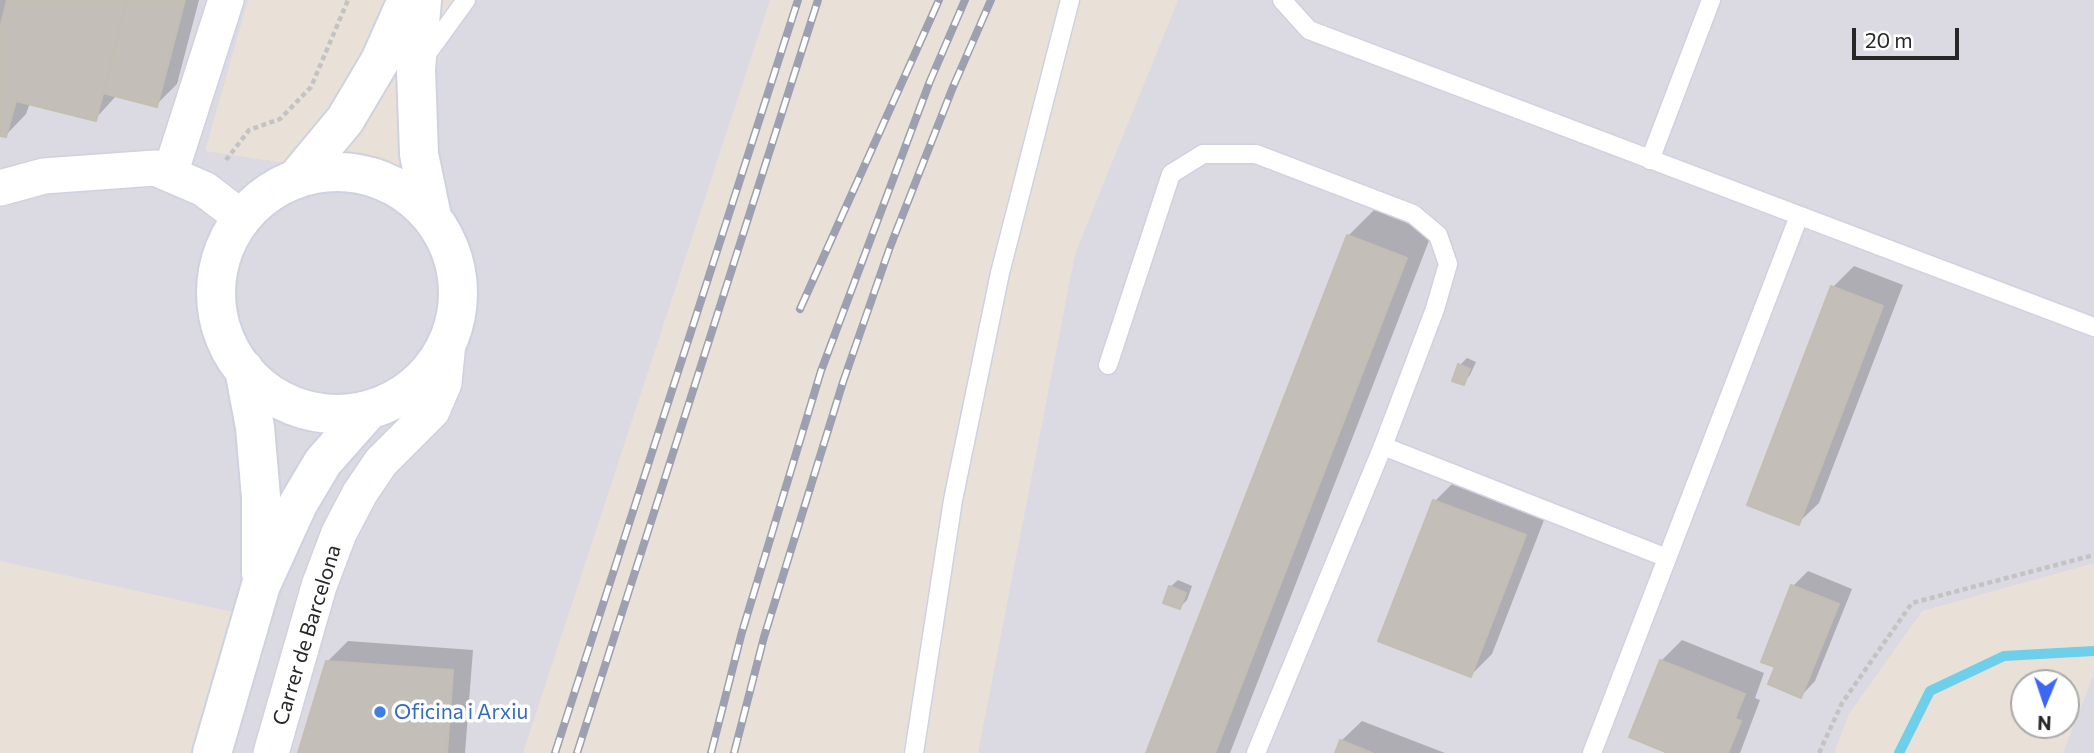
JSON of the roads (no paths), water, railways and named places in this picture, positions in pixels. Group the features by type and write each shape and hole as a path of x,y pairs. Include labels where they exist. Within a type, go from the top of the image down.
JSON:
{"main road":[{"path":"296,179 345,120 380,61 407,0"},
{"path":"422,0 416,69 419,154 432,217 454,259 458,283 457,310 448,342 421,380 393,399 370,409 338,414 302,408 272,395 244,369 229,346 217,304 220,264 242,218 259,201 296,179 331,172 371,177 416,201 432,217"},
{"path":"244,369 255,426 261,497 261,585"},
{"path":"212,753 261,585 298,504 323,462 370,409"}],"street":[{"path":"170,174 226,0"},
{"path":"0,188 44,176 155,168 204,189 242,218"},
{"name":"Carrer de Barcelona","path":"271,753 319,586 339,533 360,493 381,462 432,411 444,383 448,342"}],"lane":[{"path":"416,69 466,0"},
{"path":"914,753 953,500 1000,273 1070,0"},
{"path":"1282,0 1308,30 2094,327"},
{"path":"1650,160 1711,0"},
{"path":"1108,365 1171,174 1203,153 1256,154 1413,214 1438,234 1448,264 1435,309 1383,446 1256,753"},
{"path":"1592,753 1798,216"},
{"path":"1383,446 1667,558"}],"waterway":[{"path":"1899,753 1930,691 2004,656 2094,651"}],"railway":[{"path":"555,753 798,0"},
{"path":"577,753 818,0"},
{"path":"800,309 939,0"},
{"path":"711,753 742,632 821,371 930,81 965,0"},
{"path":"734,753 764,637 843,382 890,247 953,87 991,0"}],"place":[{"name":"Oficina i Arxiu","path":"380,712"}]}
